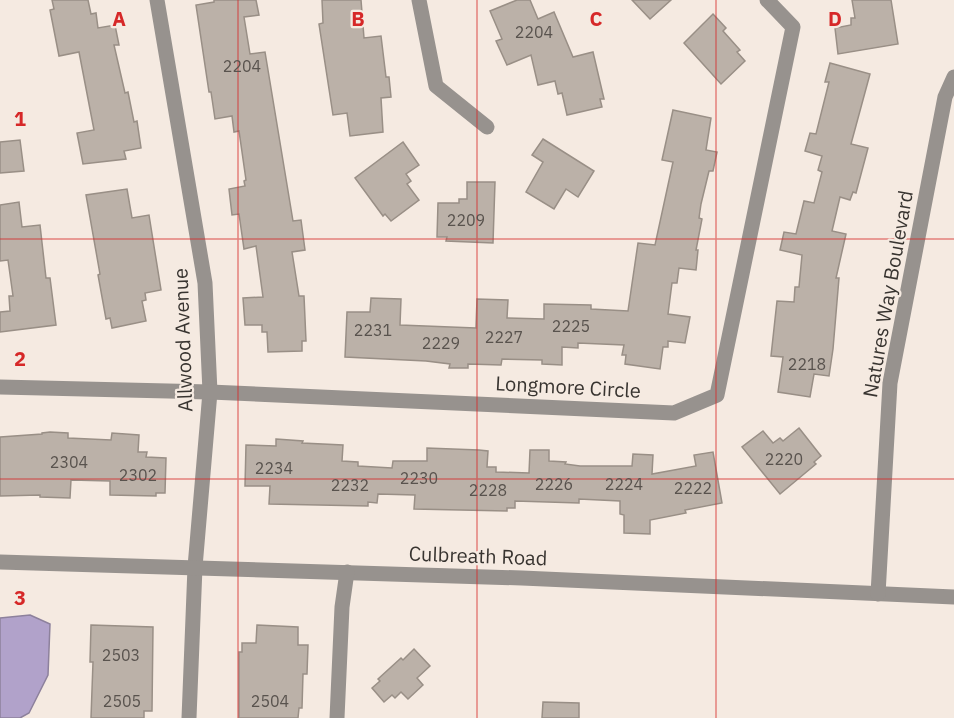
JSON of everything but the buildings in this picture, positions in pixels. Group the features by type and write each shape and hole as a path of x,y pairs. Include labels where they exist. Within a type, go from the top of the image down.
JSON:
{"street":[{"name":"Allwood Avenue","path":"157,0 205,282 210,392 195,567 189,718"},
{"path":"419,0 436,86 487,127"},
{"name":"Longmore Circle","path":"0,387 210,392 674,413 717,395 793,27 767,0"},
{"name":"Natures Way Boulevard","path":"878,594 890,383 945,97 954,77"},
{"name":"Culbreath Road","path":"0,562 347,572 954,597"},
{"path":"337,718 339,644 347,572"}],"shaded area":[{"path":"30,615 50,624 48,675 29,713 20,718 0,718 0,618"}]}
